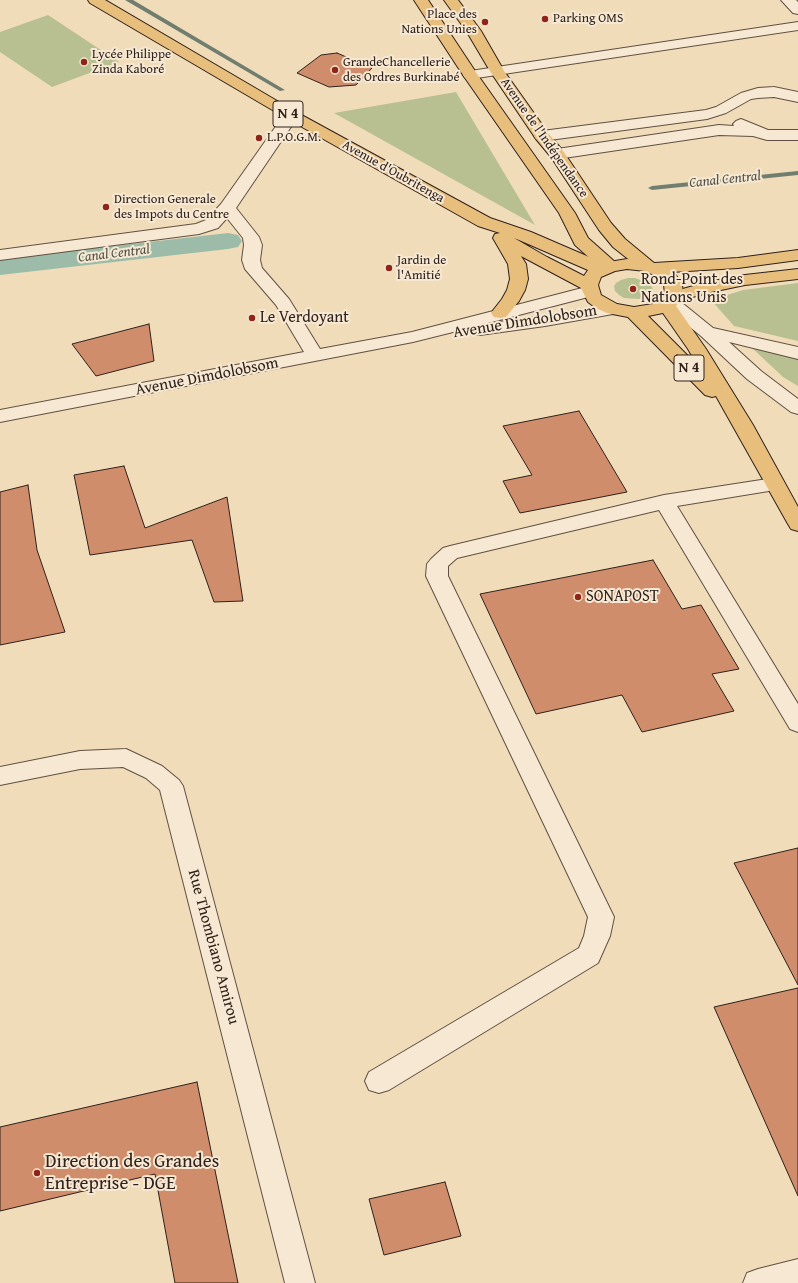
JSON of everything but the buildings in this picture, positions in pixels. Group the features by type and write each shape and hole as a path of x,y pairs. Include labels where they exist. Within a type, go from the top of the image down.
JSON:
{"main road":[{"name":"Avenue d'Oubritenga","path":"95,0 291,115 484,222 605,268"},
{"name":"Avenue de l'Indépendance","path":"421,0 470,75 567,213 581,241 605,268"},
{"name":"Avenue de l'Indépendance","path":"451,0 474,31 497,71 605,226 619,243 651,267"},
{"name":"Avenue d'Oubritenga","path":"484,222 501,237 589,288"},
{"path":"500,313 510,301 516,290 519,279 517,264 501,237"},
{"path":"651,267 738,263 798,255"},
{"name":"N 4","path":"605,268 627,264 651,267 669,278 673,284 670,302 743,424 774,484 798,524"},
{"path":"589,288 590,279 605,268"},
{"path":"670,302 708,287 745,280 798,274"},
{"name":"N 4","path":"589,288 594,298 602,304 612,308 634,312 649,311 670,302"},
{"name":"N 4","path":"634,312 704,382 743,424"}],"street":[{"path":"788,0 798,10"},
{"path":"470,75 798,26"},
{"path":"542,136 707,114 721,110 746,96 758,93 774,92 798,97"},
{"path":"735,103 732,111 735,119 742,126 767,135 797,135"},
{"path":"0,255 199,229 212,224 227,208 291,115"},
{"path":"556,154 719,130 754,131"},
{"path":"227,208 251,237 253,245 251,260 254,269 283,302 315,356"},
{"name":"Avenue Dimdolobsom","path":"0,416 413,337 589,288"},
{"path":"670,302 707,332 754,375 798,408"},
{"name":"Avenue Dimdolobsom","path":"413,337 504,328 612,308"},
{"path":"707,332 798,353"},
{"path":"379,1082 589,955 597,936 601,918 437,576 438,564 450,553 664,502 774,484"},
{"path":"664,502 798,723"},
{"name":"Rue Thombiano Amirou","path":"0,776 80,760 126,758 154,772 171,786 300,1283"},
{"path":"758,1283 794,1277"}],"green space":[{"path":"48,15 119,62 52,87 0,52 0,32"},
{"path":"456,92 535,225 334,113"},
{"name":"Rond-Point des Nations Unis","path":"635,278 648,283 652,287 653,291 651,295 639,299 624,298 619,295 615,291 614,286 621,280"},
{"path":"798,283 798,341 734,326 711,300 743,290"},
{"path":"751,347 798,358 798,386 783,377"}],"waterway":[{"path":"128,0 282,90"},
{"name":"Canal Central","path":"652,188 798,173"},
{"name":"Canal Central","path":"0,267 228,241"}],"place":[{"name":"Parking OMS","path":"545,19"},
{"name":"Place des Nations Unies","path":"485,22"},
{"name":"Lycée Philippe Zinda Kaboré","path":"84,62"},
{"name":"GrandeChancellerie des Ordres Burkinabé","path":"335,70"},
{"name":"L.P.O.G.M.","path":"259,138"},
{"name":"Direction Generale des Impots du Centre","path":"106,207"},
{"name":"Jardin de l'Amitié","path":"389,268"},
{"name":"Rond-Point des Nations Unis","path":"633,289"},
{"name":"Le Verdoyant","path":"252,318"},
{"name":"SONAPOST","path":"578,597"},
{"name":"Direction des Grandes Entreprise - DGE","path":"37,1173"}]}
